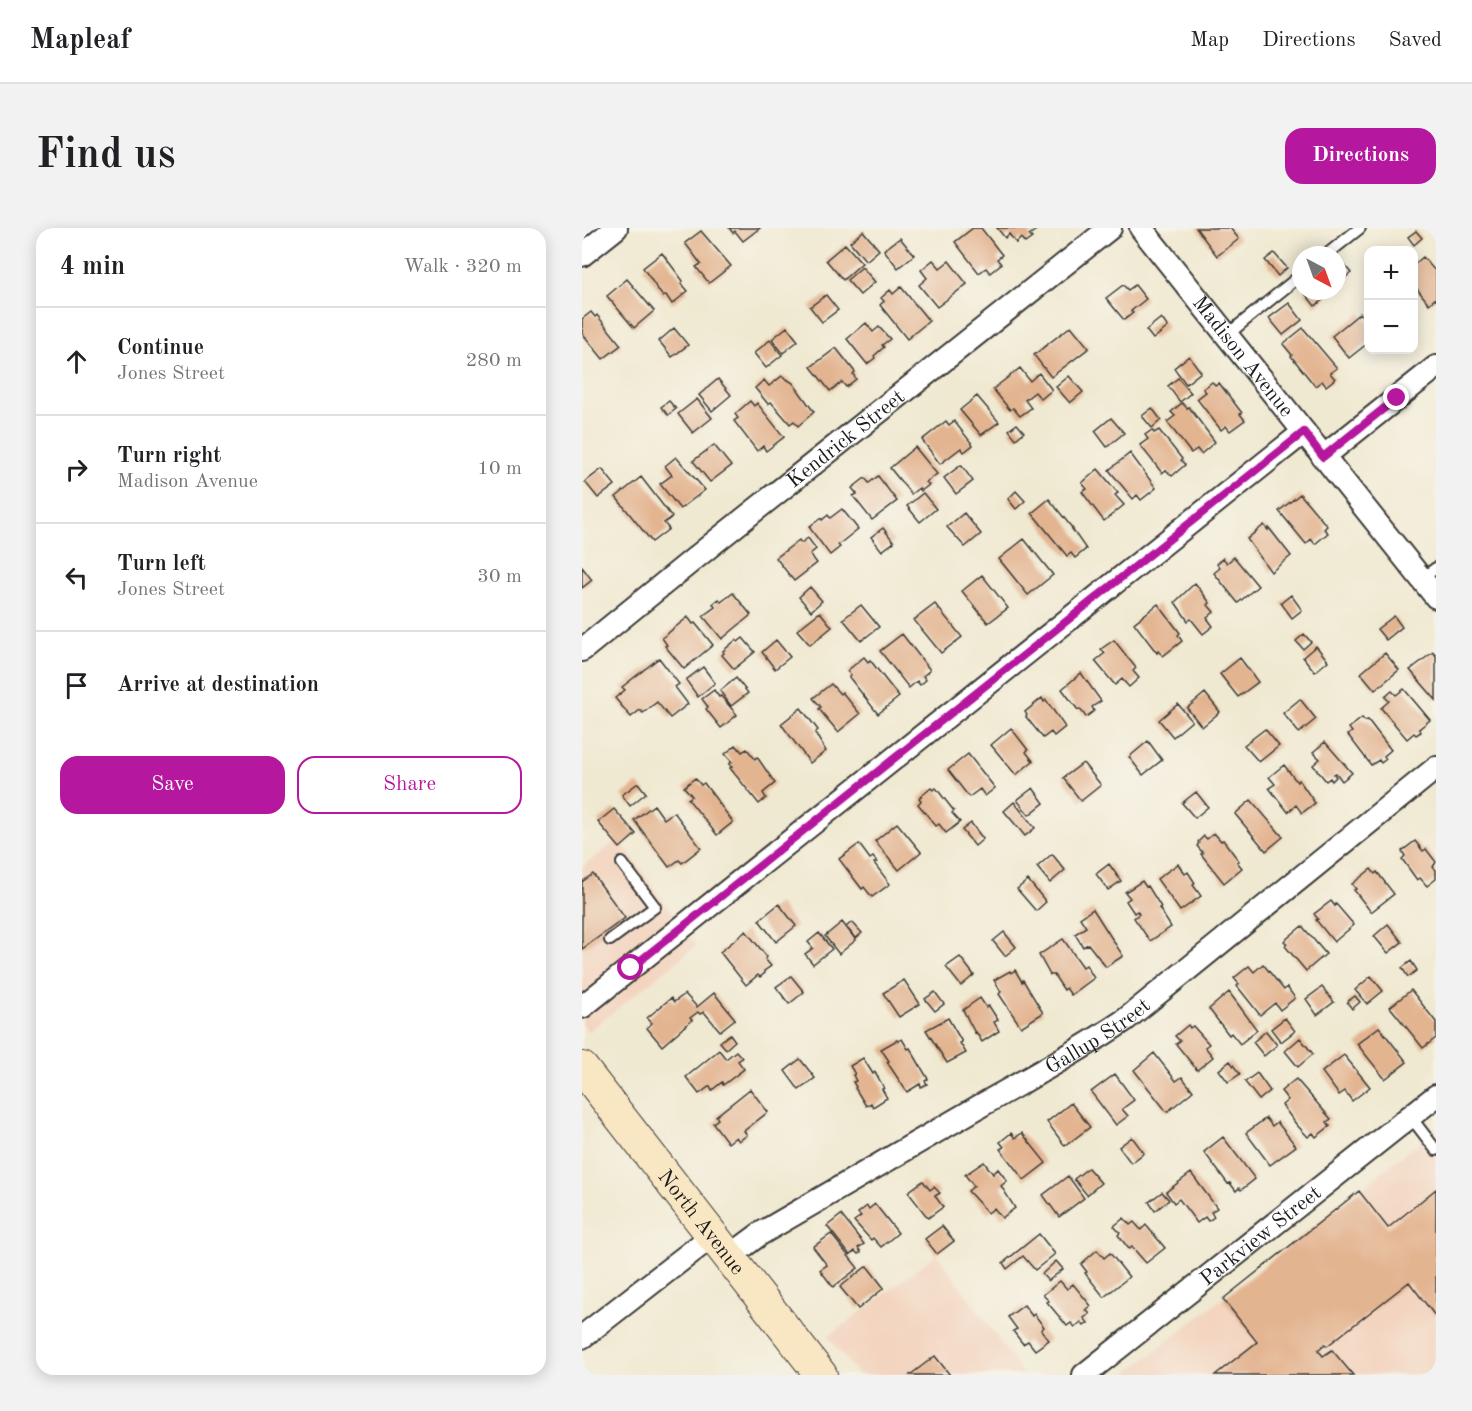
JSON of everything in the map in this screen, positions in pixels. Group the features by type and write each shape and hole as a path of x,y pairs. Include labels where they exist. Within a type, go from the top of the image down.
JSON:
{"main road":[{"name":"North Avenue","path":"582,1068 821,1375"}],"street":[{"path":"582,255 616,228"},
{"name":"Kendrick Street","path":"582,650 1110,228"},
{"name":"Madison Avenue","path":"1141,228 1323,457 1429,573 1436,597"},
{"path":"1323,457 1436,367"},
{"path":"582,1007 1304,432"},
{"name":"Gallup Street","path":"582,1337 721,1247 760,1234 1071,1056 1125,1020 1436,768"},
{"name":"Parkview Street","path":"1084,1375 1436,1096"}],"lane":[{"path":"1337,246 1360,228"},
{"path":"1227,335 1292,282"},
{"path":"610,940 655,907 622,863"},
{"path":"1410,1116 1436,1150"}],"shaded area":[{"path":"619,839 696,946 588,1032 582,1024 582,867"},
{"path":"1436,1129 1436,1375 1125,1375"},
{"path":"937,1254 1024,1375 858,1375 828,1337"}],"building":[{"path":"729,228 760,228 743,241 735,231 733,233"},
{"path":"973,228 981,228 1002,255 997,259 1001,264 990,273 986,268 979,273 955,242"},
{"path":"997,228 1039,228 1029,235 1032,238 1025,243 1021,238 1016,243 1009,234 1005,238"},
{"path":"1196,228 1230,228 1239,239 1217,256"},
{"path":"701,231 731,266 709,283 696,267 701,264 685,243"},
{"path":"863,231 879,250 866,261 850,242"},
{"path":"1416,231 1422,238 1414,245 1408,237"},
{"path":"900,238 914,255 898,268 884,250"},
{"path":"845,244 862,263 843,280 826,260"},
{"path":"662,253 688,291 672,304 666,295 663,297 643,268"},
{"path":"1274,253 1287,268 1278,276 1265,260"},
{"path":"1423,257 1436,272 1436,301 1435,299 1429,304 1418,290 1418,261"},
{"path":"933,260 940,268 949,261 967,284 937,307 919,285 927,278 921,270"},
{"path":"862,267 875,282 860,295 847,280"},
{"path":"1346,267 1351,273 1346,277"},
{"path":"627,279 654,311 634,328 607,296"},
{"path":"1123,285 1128,290 1135,285 1146,299 1124,320 1106,298"},
{"path":"901,287 929,321 907,339 880,305 884,301 881,298 890,290 893,294"},
{"path":"826,295 838,310 822,322 810,307"},
{"path":"1310,300 1323,300 1315,306"},
{"path":"1289,303 1302,320 1283,335 1269,318"},
{"path":"591,312 595,317 597,315 621,345 603,359 582,333 582,319"},
{"path":"1360,313 1364,318 1364,346 1349,358 1332,336"},
{"path":"1161,318 1168,327 1153,339 1146,330"},
{"path":"866,323 873,332 879,327 890,339 882,345 884,347 874,356 875,358 867,364 847,339"},
{"path":"1071,326 1089,348 1051,377 1034,355"},
{"path":"787,327 798,341 783,353 772,339"},
{"path":"674,328 688,345 672,357 659,341"},
{"path":"1303,328 1337,368 1330,373 1335,379 1326,386 1322,381 1315,386 1283,344"},
{"path":"770,340 782,355 766,368 754,353"},
{"path":"836,348 855,372 853,374 856,379 846,387 842,382 830,391 811,367"},
{"path":"1189,356 1201,372 1186,384 1174,368"},
{"path":"1020,368 1030,381 1039,373 1052,390 1041,399 1035,392 1025,400 1031,408 1020,416 1013,408 1010,410 993,389"},
{"path":"782,376 793,383 814,412 798,426 794,421 790,424 771,402 768,404 755,388 764,380 769,386"},
{"path":"1069,376 1083,392 1070,403 1056,387"},
{"path":"1178,378 1191,393 1180,402 1168,386"},
{"path":"718,379 731,395 712,411 699,395"},
{"path":"1212,382 1216,386 1219,383 1245,420 1230,431 1226,426 1221,430 1197,399 1206,392 1203,389"},
{"path":"977,396 999,422 981,435 960,410"},
{"path":"697,399 712,418 693,433 678,414"},
{"path":"669,401 676,409 668,415 661,407"},
{"path":"750,401 754,406 757,403 784,437 766,451 763,446 757,451 734,421 738,418 735,414"},
{"path":"1182,403 1187,408 1189,407 1215,442 1201,454 1197,449 1191,453 1167,422 1175,416 1171,412"},
{"path":"1152,408 1161,420 1152,428 1142,416"},
{"path":"1111,418 1124,433 1107,447 1095,431"},
{"path":"946,421 949,425 954,421 973,445 964,452 961,448 940,464 922,440"},
{"path":"1017,424 1024,432 1016,439 1009,430"},
{"path":"1152,430 1154,433 1159,430 1185,465 1172,476 1166,470 1162,473 1140,445 1148,439 1145,435"},
{"path":"714,445 731,466 710,482 693,461"},
{"path":"915,447 937,474 926,482 929,485 911,494 890,468"},
{"path":"1130,453 1156,488 1141,500 1137,495 1133,499 1109,470"},
{"path":"676,457 705,490 680,509 660,484 672,475 665,466"},
{"path":"961,465 973,481 956,494 944,478"},
{"path":"602,469 615,485 598,498 585,482"},
{"path":"1098,469 1118,493 1115,495 1124,505 1104,521 1082,492 1087,489 1082,483"},
{"path":"878,476 897,501 872,520 853,496 857,494 852,488 865,478 869,483"},
{"path":"641,477 672,517 664,523 669,529 652,542 616,497"},
{"path":"1016,491 1025,501 1016,509 1008,499"},
{"path":"923,493 936,509 920,522 907,506"},
{"path":"1300,494 1327,526 1324,529 1328,533 1315,544 1311,539 1306,544 1279,511"},
{"path":"1049,499 1086,549 1075,558 1071,553 1067,556 1032,513"},
{"path":"842,509 858,529 838,545 840,547 830,555 809,527 828,515 830,518"},
{"path":"964,513 981,534 965,547 947,527"},
{"path":"1264,525 1268,530 1269,528 1291,556 1271,572 1247,539"},
{"path":"883,528 894,542 882,551 871,537"},
{"path":"808,538 816,549 810,554 817,563 794,581 776,558 799,540 801,543"},
{"path":"1024,539 1053,575 1028,595 999,559"},
{"path":"1234,557 1258,586 1238,603 1214,573 1220,568 1217,564 1223,558 1227,563"},
{"path":"582,567 592,580 582,588"},
{"path":"982,575 1008,608 988,623 962,591"},
{"path":"1195,583 1214,612 1207,618 1213,626 1203,634 1191,619 1188,621 1175,602"},
{"path":"810,587 822,601 811,611 799,597"},
{"path":"733,593 751,615 722,639 703,616 715,607 713,604 719,599 721,602"},
{"path":"1291,595 1302,610 1292,618 1281,603"},
{"path":"935,604 962,637 941,653 914,620"},
{"path":"1158,604 1180,633 1178,635 1182,641 1163,656 1158,651 1157,653 1134,623"},
{"path":"861,605 879,627 861,641 843,619"},
{"path":"820,612 832,627 810,645 797,630"},
{"path":"1394,616 1402,627 1386,640 1377,629"},
{"path":"688,617 713,645 684,669 665,646 667,645 662,638"},
{"path":"902,634 930,670 923,676 926,680 920,685 917,681 909,688 880,651"},
{"path":"1304,634 1311,642 1303,649 1296,641"},
{"path":"743,638 755,652 734,669 722,655 723,651 736,640 738,642"},
{"path":"776,640 790,657 775,669 762,652"},
{"path":"1114,640 1136,668 1133,671 1139,678 1129,687 1122,679 1115,685 1095,661 1105,653 1101,649"},
{"path":"1316,646 1328,661 1315,672 1303,657"},
{"path":"1433,652 1436,656 1436,700 1410,670"},
{"path":"1385,653 1399,670 1375,690 1361,673"},
{"path":"864,657 868,662 870,660 899,697 878,714 849,677 851,675 847,671"},
{"path":"659,658 679,684 675,687 688,704 670,718 657,702 643,713 640,710 631,717 615,698 625,690 622,687"},
{"path":"1240,658 1258,682 1238,697 1220,674"},
{"path":"703,667 715,683 698,697 686,680"},
{"path":"1081,673 1101,701 1092,707 1094,711 1086,717 1062,689"},
{"path":"736,678 748,693 731,706 720,691"},
{"path":"831,684 840,694 842,692 860,714 838,732 813,698"},
{"path":"1404,689 1430,720 1419,729 1421,732 1416,735 1414,733 1407,739 1381,708 1389,701 1385,697 1392,691 1396,695"},
{"path":"714,690 737,715 721,728 706,709 708,707 702,699"},
{"path":"1205,693 1220,712 1202,727 1187,708"},
{"path":"1042,698 1044,702 1046,700 1065,727 1054,736 1051,732 1043,738 1026,717 1025,712"},
{"path":"1300,699 1316,719 1299,733 1283,713"},
{"path":"1178,704 1192,721 1173,737 1159,720"},
{"path":"801,708 818,730 815,733 826,751 810,763 781,724"},
{"path":"1362,718 1365,721 1368,720 1391,750 1384,756 1386,759 1381,763 1379,760 1371,765 1348,735 1352,732 1349,728"},
{"path":"1011,728 1028,750 1026,752 1033,761 1016,775 991,745"},
{"path":"1265,729 1279,746 1259,762 1244,745"},
{"path":"1148,741 1162,760 1143,775 1129,757"},
{"path":"1325,742 1352,773 1342,781 1336,773 1332,781 1330,778 1326,781 1313,765 1320,759 1313,752"},
{"path":"736,745 742,752 747,749 755,759 757,757 775,783 763,793 766,798 759,804 730,768 732,767 729,764 732,762 725,754"},
{"path":"968,754 995,788 985,796 980,789 969,797 948,770"},
{"path":"1083,763 1101,785 1081,801 1063,778"},
{"path":"1284,765 1297,782 1299,780 1315,803 1302,813 1296,805 1288,812 1269,788 1275,784 1269,777"},
{"path":"695,778 701,785 704,783 733,822 717,835 688,799 692,796 684,787"},
{"path":"638,783 646,793 630,806 622,795"},
{"path":"931,788 933,790 936,788 960,822 946,833 939,824 936,826 918,804 921,801 919,798"},
{"path":"1033,788 1044,803 1029,815 1017,800"},
{"path":"1196,792 1208,807 1195,818 1182,803"},
{"path":"1251,800 1283,837 1266,851 1235,814"},
{"path":"1014,802 1035,828 1025,836 1004,811"},
{"path":"654,805 664,819 674,812 701,848 682,863 679,860 669,867 634,820"},
{"path":"614,809 636,834 620,848 598,822"},
{"path":"897,823 921,852 899,870 875,841"},
{"path":"971,823 983,839 975,846 962,830"},
{"path":"1214,833 1221,841 1223,840 1242,868 1224,883 1197,846 1204,836 1207,839"},
{"path":"1415,841 1423,851 1426,849 1436,862 1433,867 1436,870 1436,879 1427,886 1420,878 1417,880 1402,859 1405,856 1402,851"},
{"path":"859,844 870,859 873,857 877,862 874,863 890,884 872,897 864,887 862,889 839,859"},
{"path":"1052,854 1065,870 1050,883 1037,867"},
{"path":"1109,864 1121,881 1108,890 1096,874"},
{"path":"1178,864 1185,874 1188,872 1201,896 1180,911 1157,879"},
{"path":"1371,869 1375,874 1377,872 1394,894 1371,912 1352,884"},
{"path":"593,874 625,918 582,949 582,882"},
{"path":"1028,880 1046,902 1036,911 1017,889"},
{"path":"1142,881 1146,887 1148,886 1171,927 1150,941 1134,918 1139,914 1137,911 1134,913 1126,901 1130,898 1125,892"},
{"path":"1331,901 1354,925 1334,942 1316,920 1318,919 1314,914"},
{"path":"779,904 796,926 776,942 759,920"},
{"path":"1093,909 1123,956 1106,967 1088,944 1083,947 1075,934 1086,927 1080,918"},
{"path":"842,922 856,940 839,954 825,936"},
{"path":"852,922 862,933 856,938 846,927"},
{"path":"1388,924 1402,942 1388,953 1374,936"},
{"path":"1302,926 1326,954 1306,971 1285,946 1287,944 1284,941"},
{"path":"746,931 767,957 765,959 771,966 760,977 758,975 746,985 720,952"},
{"path":"1004,932 1016,947 1005,956 993,941"},
{"path":"819,933 832,949 813,964 805,954 813,948 808,942"},
{"path":"1063,939 1083,967 1086,965 1094,978 1071,995 1066,988 1064,990 1054,975 1050,975 1039,955"},
{"path":"960,957 974,975 961,986 946,967"},
{"path":"1411,961 1417,970 1408,977 1402,968"},
{"path":"1263,964 1284,990 1287,987 1295,998 1280,1010 1275,1003 1260,1015 1237,986 1239,984 1234,978 1249,966 1254,972"},
{"path":"1015,970 1043,1013 1021,1027 999,994 1001,992 994,980"},
{"path":"791,976 804,992 789,1004 776,987"},
{"path":"1371,976 1383,991 1367,1004 1355,990"},
{"path":"904,980 920,1004 899,1017 883,993"},
{"path":"1322,987 1334,1002 1317,1015 1306,999"},
{"path":"1411,990 1436,1022 1436,1038 1423,1048 1390,1007"},
{"path":"935,992 944,1004 935,1011 925,999"},
{"path":"1229,992 1257,1030 1240,1044 1231,1033 1229,1035 1209,1009"},
{"path":"714,993 735,1019 720,1031 704,1012 700,1014 698,1012 690,1018 692,1020 662,1046 647,1028 652,1023 647,1018 671,998 674,1002 685,994 697,1007"},
{"path":"1355,996 1360,1002 1352,1009 1347,1002"},
{"path":"980,998 986,1007 989,1006 998,1020 994,1022 999,1031 982,1042 963,1010"},
{"path":"948,1018 966,1053 947,1063 926,1030"},
{"path":"1285,1018 1295,1031 1281,1042 1271,1029"},
{"path":"1188,1025 1190,1028 1193,1026 1209,1044 1205,1047 1213,1057 1197,1070 1176,1044 1180,1041 1175,1036"},
{"path":"1379,1027 1407,1062 1385,1079 1357,1044"},
{"path":"1266,1031 1277,1045 1264,1056 1253,1042"},
{"path":"730,1034 735,1041 726,1049 720,1042"},
{"path":"1300,1038 1313,1054 1298,1067 1285,1051"},
{"path":"902,1039 908,1049 910,1048 928,1079 925,1081 927,1084 921,1087 920,1084 907,1092 881,1049"},
{"path":"719,1050 726,1059 736,1051 742,1058 738,1061 744,1069 723,1085 722,1082 712,1090 710,1086 699,1094 686,1077"},
{"path":"1154,1053 1176,1081 1182,1077 1193,1091 1167,1112 1134,1070"},
{"path":"1344,1055 1370,1087 1352,1101 1345,1091 1339,1095 1322,1072"},
{"path":"863,1058 873,1074 875,1072 887,1098 873,1107 871,1103 866,1106 853,1082 856,1081 853,1075 855,1074 850,1066"},
{"path":"800,1059 815,1078 799,1090 785,1071"},
{"path":"1230,1061 1240,1074 1228,1082 1219,1070"},
{"path":"1257,1073 1270,1091 1259,1100 1245,1082"},
{"path":"1115,1074 1134,1100 1122,1109 1128,1116 1116,1125 1091,1092"},
{"path":"1296,1079 1331,1119 1327,1122 1330,1126 1316,1137 1313,1133 1308,1137 1282,1105 1288,1100 1281,1091"},
{"path":"750,1089 768,1112 744,1131 747,1135 739,1141 736,1137 728,1143 713,1123 718,1119 716,1116"},
{"path":"1071,1103 1090,1127 1065,1146 1047,1122"},
{"path":"1266,1118 1272,1126 1277,1122 1296,1146 1270,1165 1246,1133"},
{"path":"1011,1133 1015,1138 1022,1133 1046,1163 1024,1180 1000,1149 1004,1147 1000,1142"},
{"path":"1132,1137 1144,1153 1131,1163 1119,1147"},
{"path":"1223,1137 1255,1179 1241,1190 1239,1188 1236,1191 1230,1183 1228,1184 1204,1152"},
{"path":"984,1162 993,1174 998,1169 1007,1181 1001,1186 1015,1208 1002,1218 994,1208 988,1213 968,1191 974,1186 965,1175"},
{"path":"1088,1168 1101,1183 1087,1195 1074,1179"},
{"path":"1191,1173 1217,1208 1211,1212 1214,1217 1208,1221 1205,1217 1197,1223 1179,1199 1174,1203 1166,1192"},
{"path":"1068,1176 1084,1198 1059,1217 1043,1195"},
{"path":"923,1181 930,1190 934,1187 940,1193 935,1196 943,1207 928,1218 908,1192"},
{"path":"1436,1189 1436,1317 1409,1282 1327,1346 1325,1344 1318,1350 1323,1356 1332,1350 1353,1375 1215,1375 1257,1342 1223,1299 1359,1191 1388,1228"},
{"path":"1162,1192 1169,1200 1155,1211 1149,1202"},
{"path":"875,1204 898,1233 881,1247 873,1238 871,1240 854,1221 861,1216 858,1213 867,1206 869,1209"},
{"path":"841,1215 864,1244 858,1248 861,1252 858,1254 855,1251 850,1255 827,1226"},
{"path":"1124,1218 1130,1225 1134,1222 1141,1230 1146,1225 1165,1248 1146,1263 1132,1247 1129,1249 1118,1235 1120,1233 1114,1226"},
{"path":"942,1226 954,1241 937,1254 925,1239"},
{"path":"831,1234 858,1268 833,1287 820,1270 827,1265 813,1247"},
{"path":"1039,1234 1055,1254 1035,1270 1023,1256 1007,1269 1003,1263"},
{"path":"1097,1250 1104,1258 1110,1253 1129,1277 1104,1297 1085,1273 1087,1272 1081,1264"},
{"path":"1056,1261 1063,1269 1048,1281 1042,1274"},
{"path":"867,1266 884,1288 858,1309 840,1287"},
{"path":"1060,1281 1067,1289 1073,1284 1091,1306 1086,1310 1090,1314 1084,1318 1088,1323 1084,1326 1081,1322 1075,1327 1071,1323 1067,1326 1043,1295"},
{"path":"1024,1305 1044,1327 1041,1330 1049,1340 1035,1350 1028,1341 1023,1344 1013,1331 1017,1329 1008,1317"},
{"path":"935,1356 950,1375 910,1375"}],"route":[{"path":"631,968 1304,432 1323,457 1397,398"}]}
